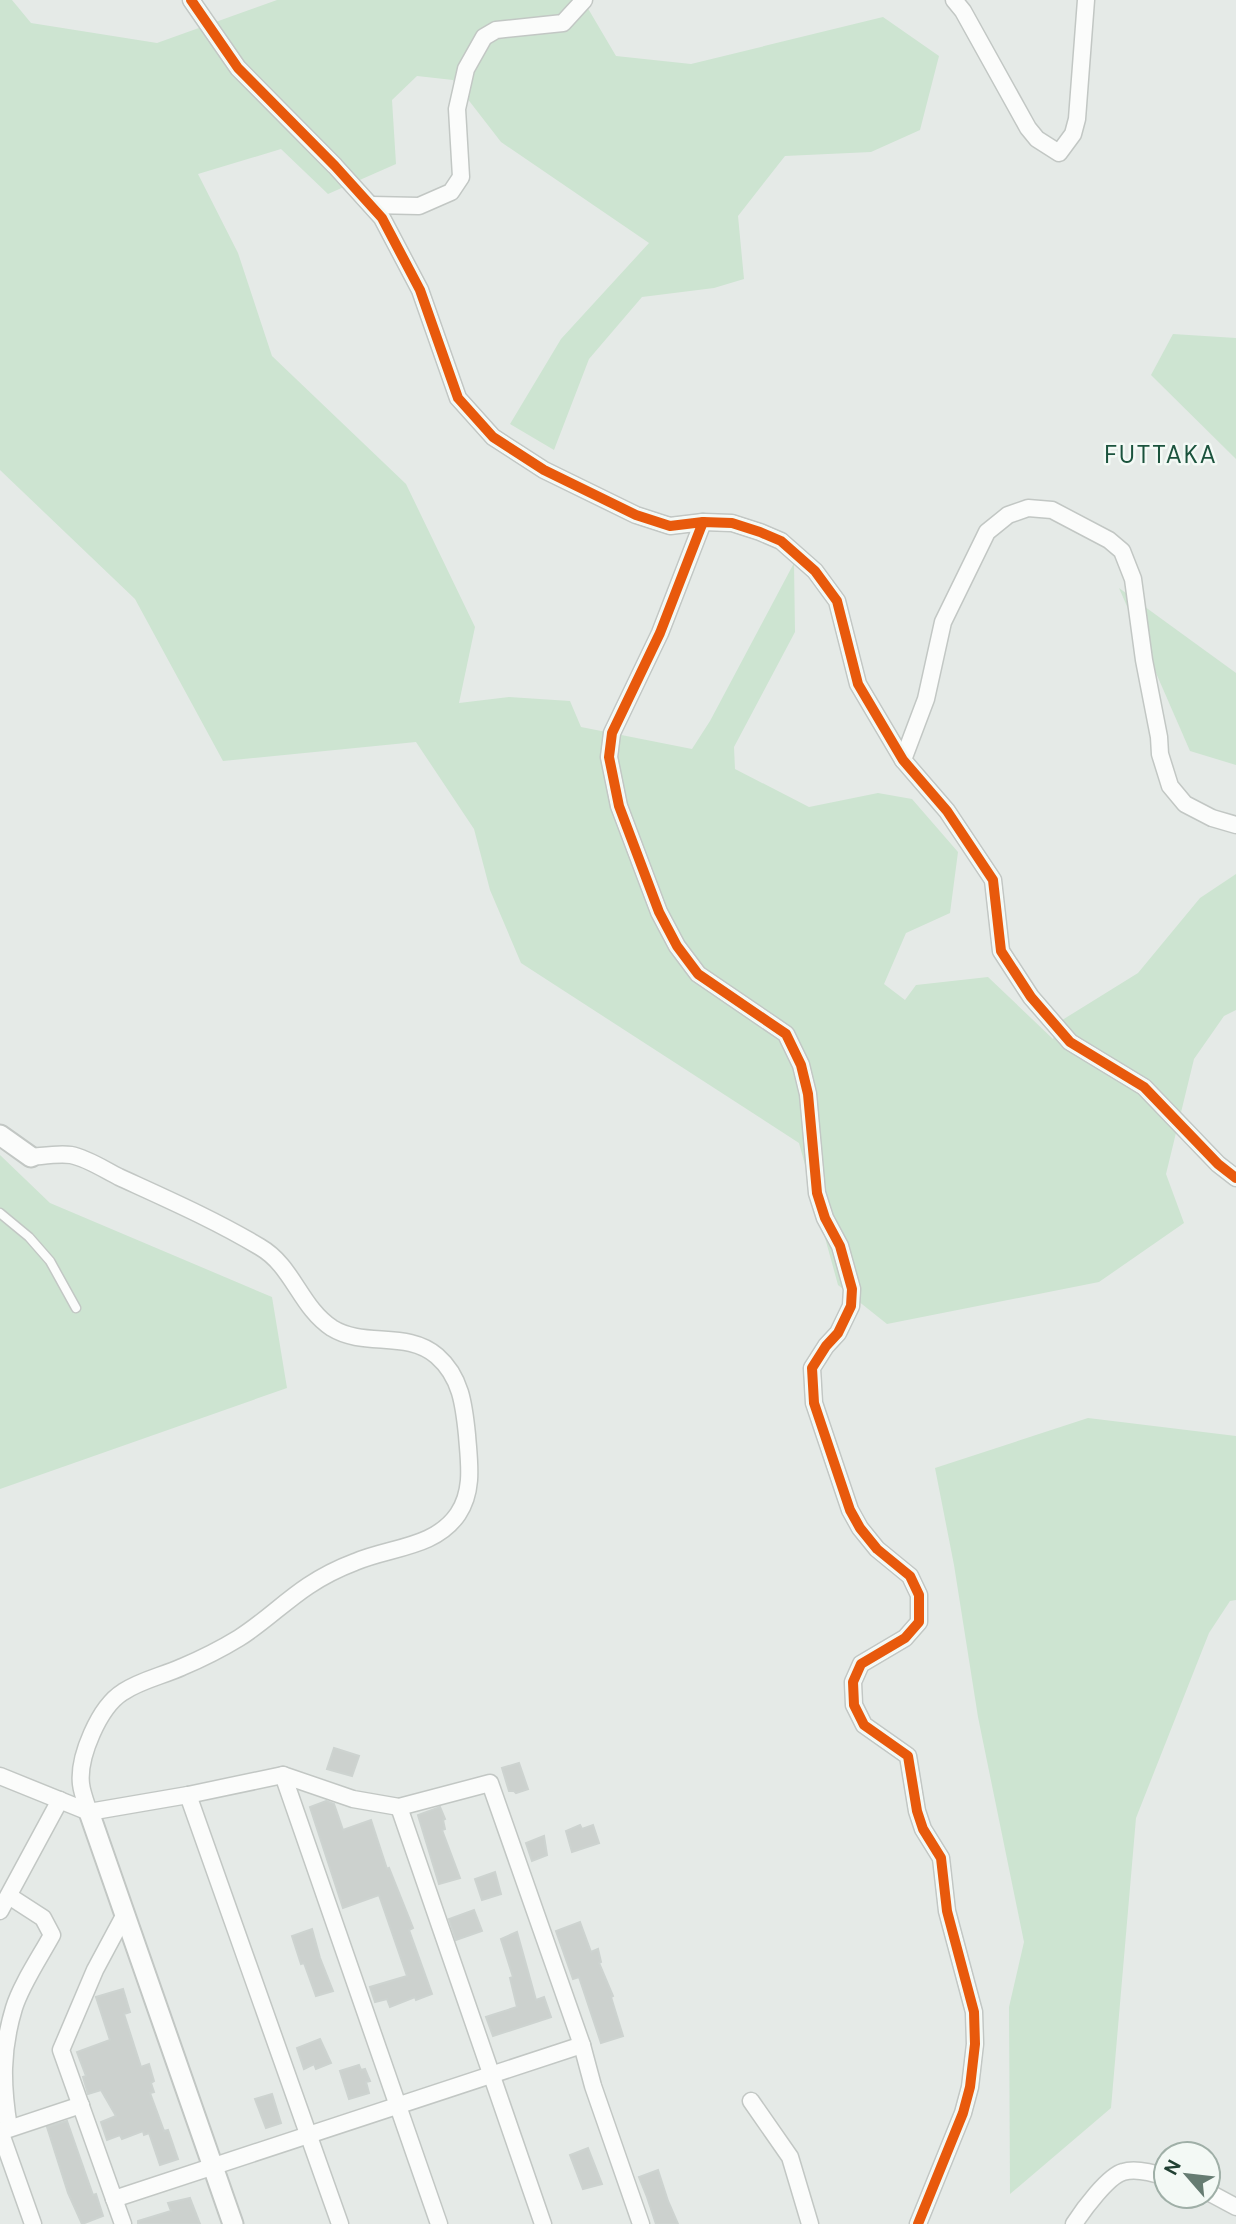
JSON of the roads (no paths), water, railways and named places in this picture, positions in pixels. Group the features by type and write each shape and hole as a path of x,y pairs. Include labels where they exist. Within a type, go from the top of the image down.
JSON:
{"street":[{"path":"191,0 238,68 335,166 382,218 420,290 458,398 493,437 544,470 636,515 670,526 703,522 732,523 781,541 815,571 837,601 858,684 903,760 947,811 993,880 1001,951 1031,997 1070,1042 1144,1087 1218,1164 1236,1178"},
{"path":"371,205 419,206 451,192 461,177 457,109 466,69 484,37 496,30 563,23 584,0"},
{"path":"954,0 963,11 1028,128 1037,139 1059,153 1073,134 1077,119 1086,0"},
{"path":"903,760 926,699 943,622 987,532 1008,514 1028,508 1052,510 1109,540 1122,551 1133,579 1160,754 1170,786 1185,804 1212,818 1236,825"},
{"path":"703,522 660,633 612,733 609,757 619,806 659,912 677,946 698,974 786,1034 801,1065 808,1094 817,1193 825,1218 840,1246 852,1289 851,1307 838,1334 826,1346 812,1368 814,1403 850,1510 877,1549 910,1576 919,1595 919,1622 905,1638 861,1664 853,1682 854,1705 864,1725 908,1756 923,1829 942,1858 947,1911 974,2012 975,2044 970,2087 963,2113 918,2224"},
{"path":"0,1135 31,1157 72,1155 203,1216 262,1248 284,1266 303,1299 321,1320 335,1330 351,1335 414,1343 429,1349 451,1371 464,1402 470,1468 465,1502 445,1529 430,1538 359,1560 332,1572 240,1637 181,1668 120,1693 86,1745 81,1783 89,1812 233,2224"},
{"path":"283,1775 439,2224"},
{"path":"3,1783 60,1800 89,1812 283,1775 353,1800 399,1807 489,1783 582,2045 593,2086 641,2224"},
{"path":"188,1795 341,2224"},
{"path":"0,1912 60,1800"},
{"path":"399,1807 543,2224"},
{"path":"9,1896 43,1919 52,1935 14,2006 4,2052 3,2131 33,2224"},
{"path":"123,2224 61,2050 95,1970 125,1914"},
{"path":"114,2199 582,2045"},
{"path":"751,2101 790,2157 810,2224"},
{"path":"3,2131 81,2105"},
{"path":"1074,2224 1115,2175 1125,2171 1152,2173"}],"lane":[{"path":"0,1213 29,1237 50,1261 76,1308"}],"district":[{"name":"FUTTAKA","path":"1161,454"}]}
